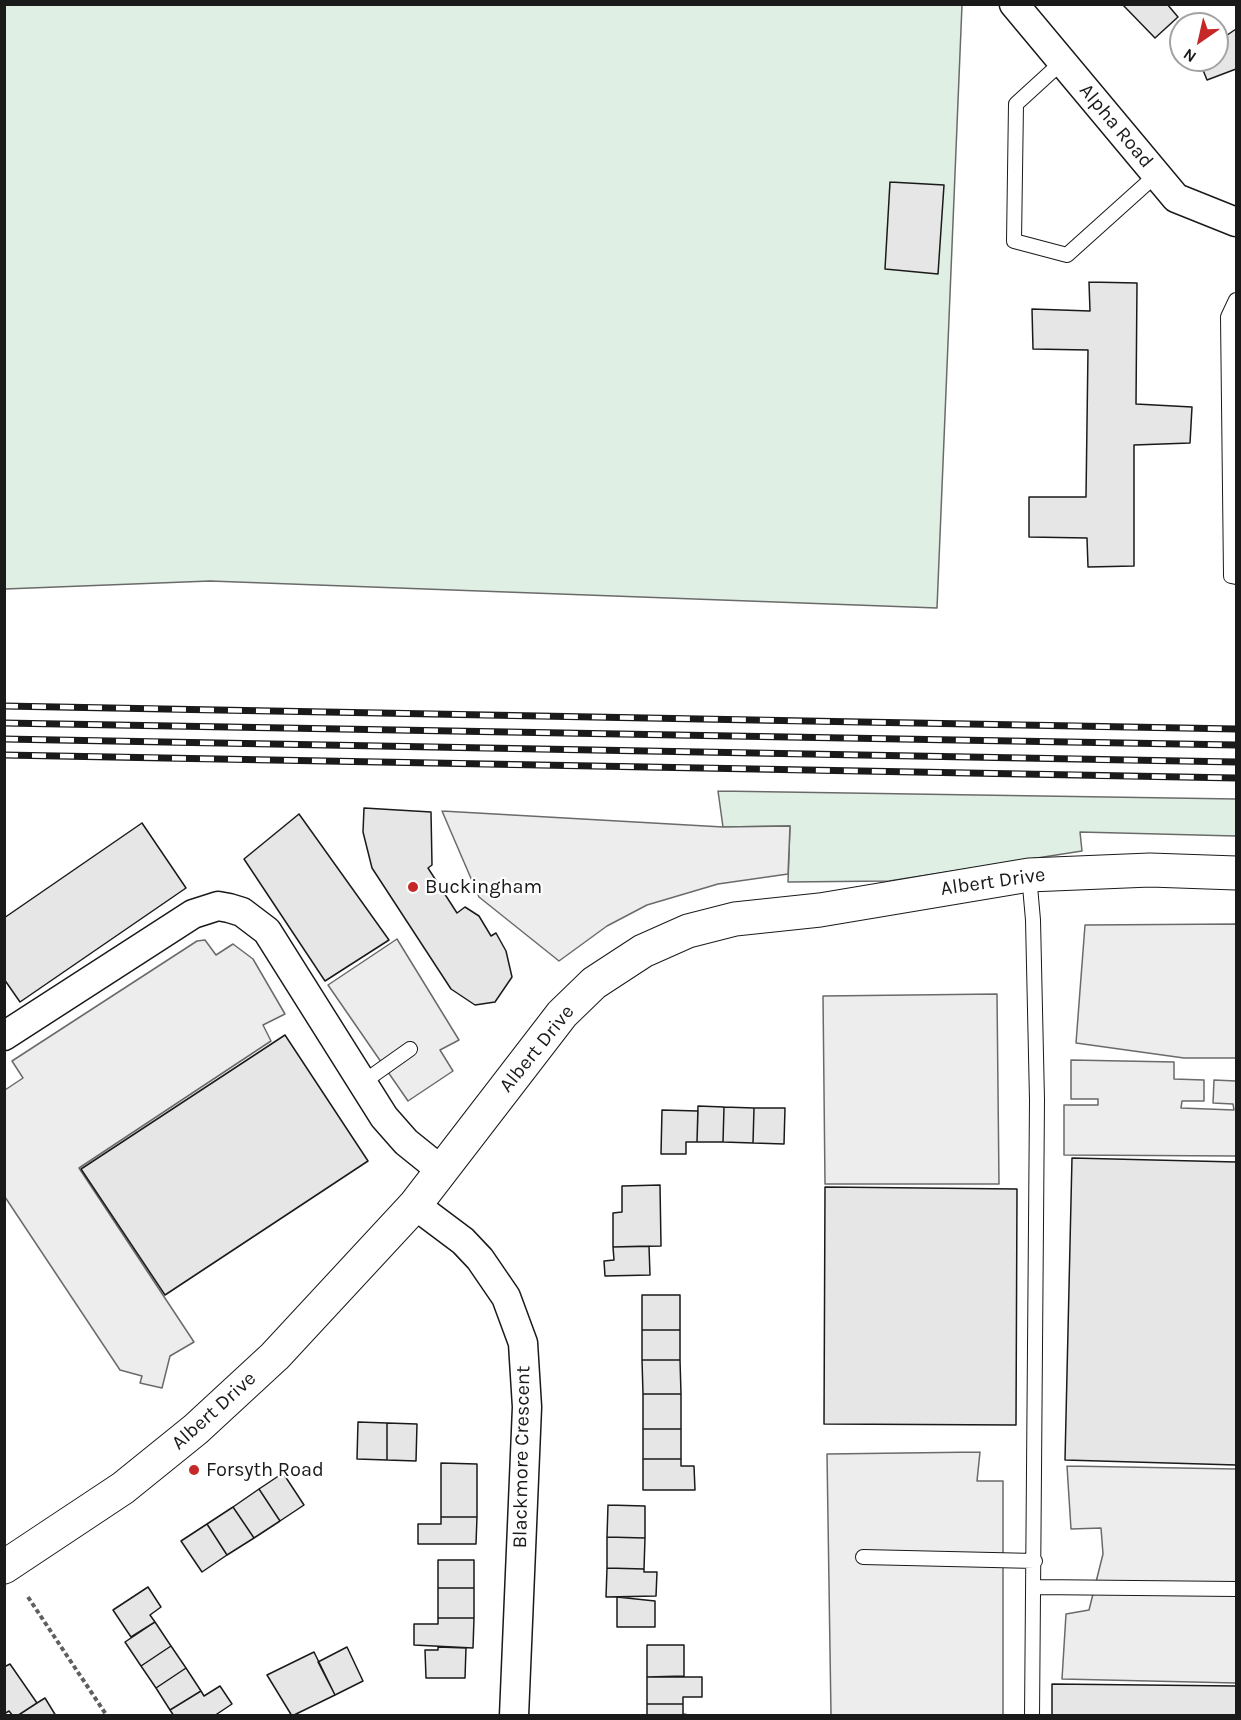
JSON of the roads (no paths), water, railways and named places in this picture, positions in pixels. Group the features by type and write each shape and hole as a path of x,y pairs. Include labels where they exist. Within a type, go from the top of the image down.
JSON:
{"street":[{"name":"Alpha Road","path":"1014,4 1176,198 1236,222"},
{"name":"Albert Drive","path":"4,1567 123,1488 196,1429 275,1356 415,1205 562,1014 594,983 643,951 688,931 735,919 820,909 1029,875 1150,870 1236,873"},
{"path":"5,1036 193,914 219,906 242,912 267,931 362,1083 395,1131 442,1171"},
{"name":"Blackmore Crescent","path":"415,1205 463,1241 480,1259 506,1297 523,1343 527,1407 514,1716"}],"lane":[{"path":"1062,62 1016,104 1014,241 1066,255 1156,175"},
{"path":"1236,300 1228,317 1232,576 1236,577"},
{"path":"1029,875 1034,920 1037,1100 1035,1587 1032,1716"},
{"path":"362,1083 410,1049"},
{"path":"863,1557 1035,1561"},
{"path":"1035,1587 1236,1589"}],"railway":[{"path":"4,706 1236,729"},
{"path":"4,723 1236,745"},
{"path":"4,739 1236,762"},
{"path":"4,755 1236,778"}],"place":[{"name":"Buckingham","path":"413,887"},
{"name":"Forsyth Road","path":"194,1470"}]}
